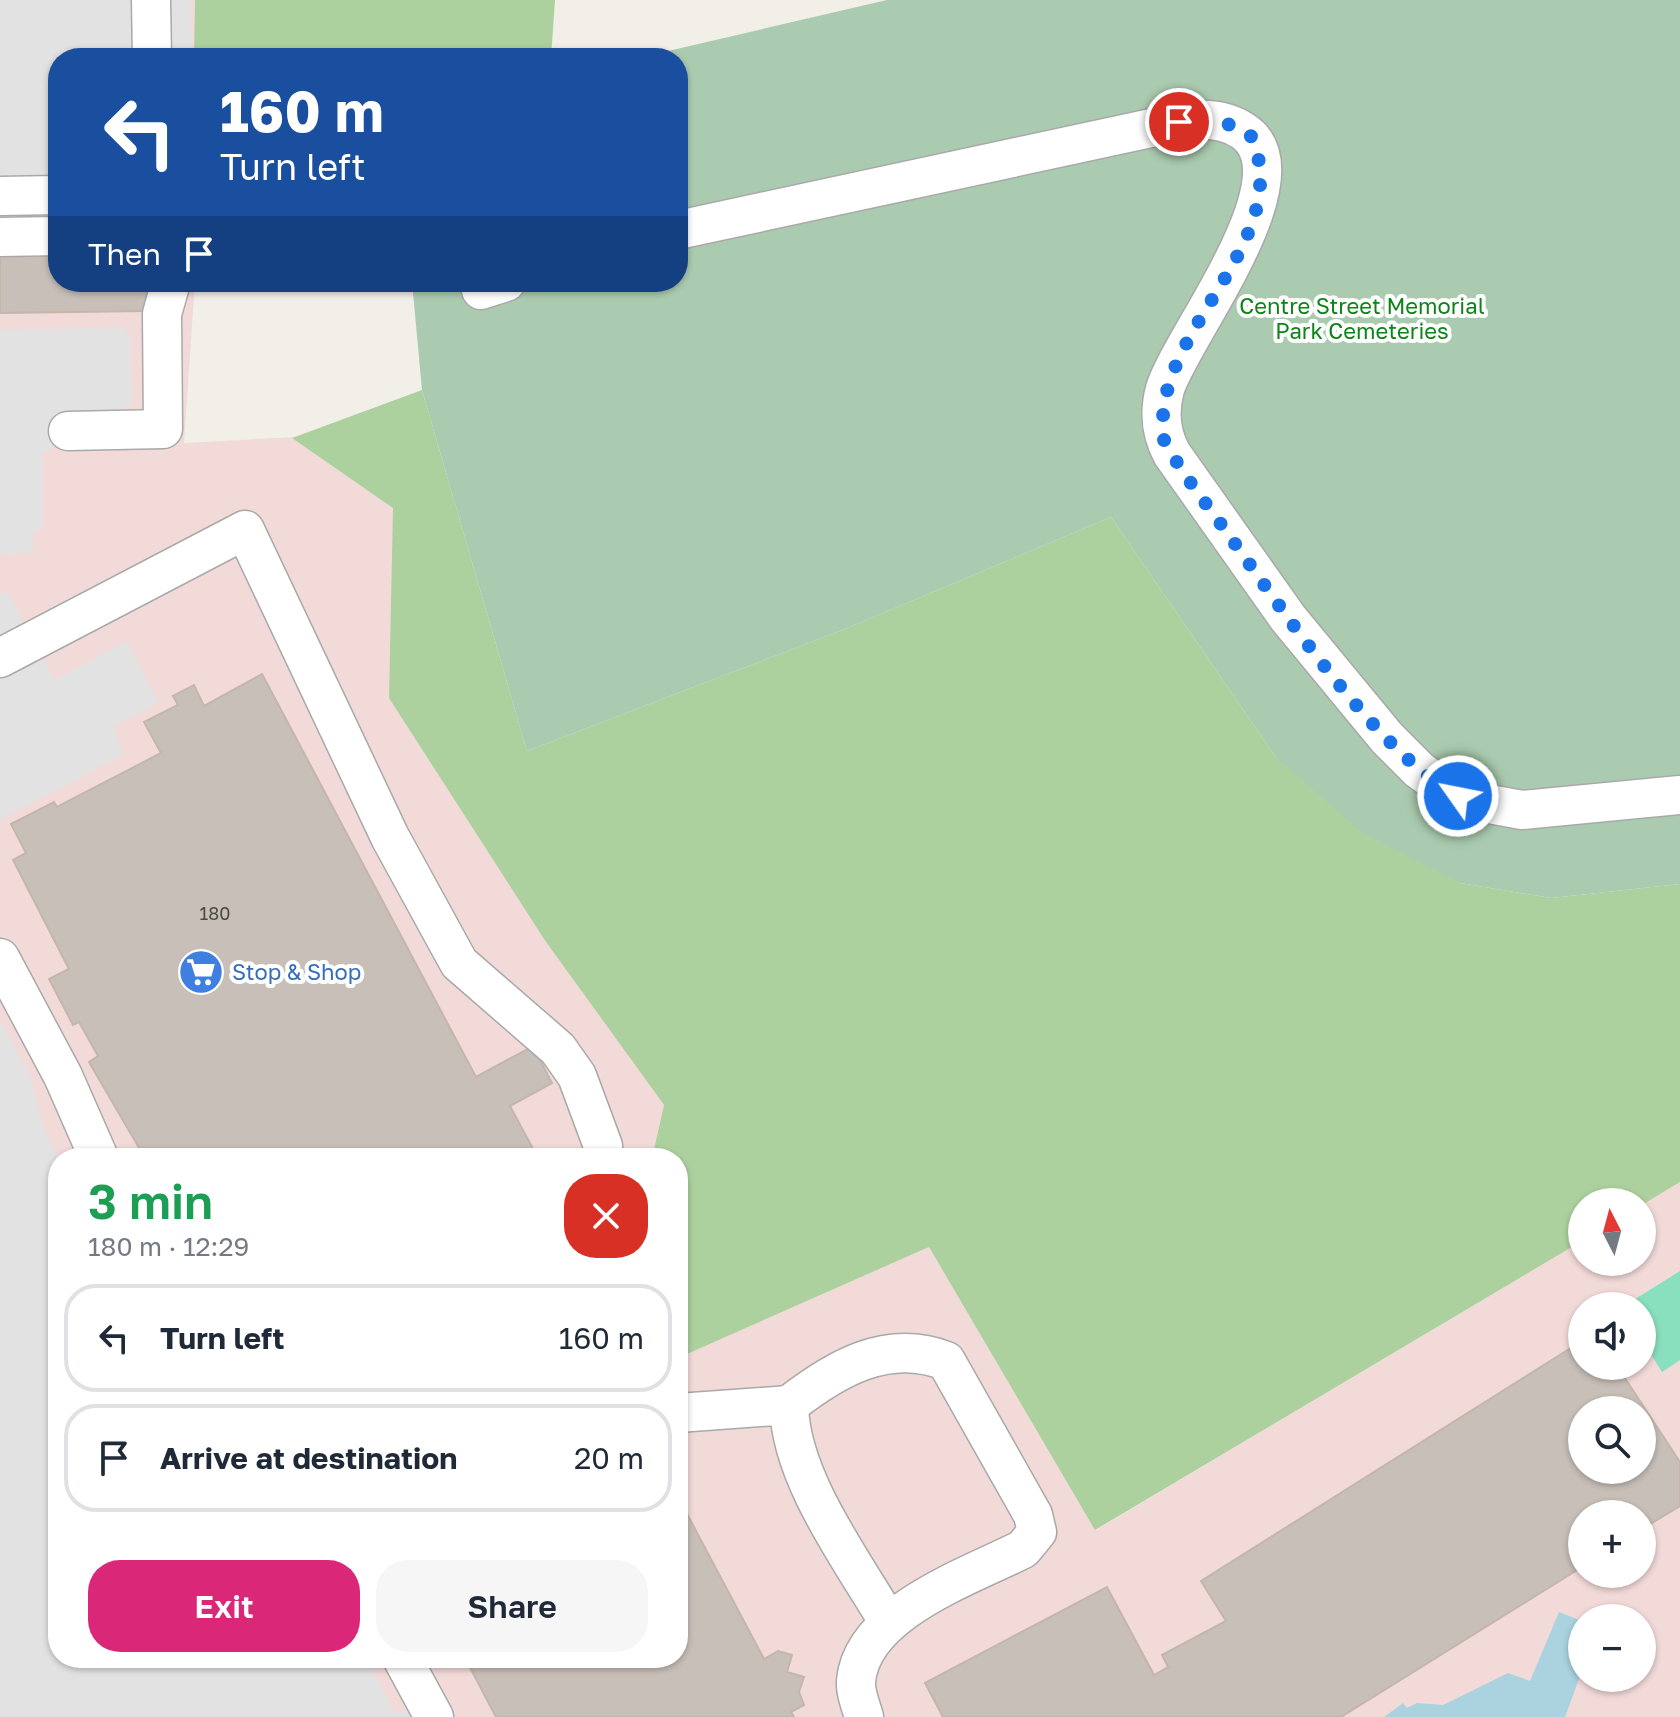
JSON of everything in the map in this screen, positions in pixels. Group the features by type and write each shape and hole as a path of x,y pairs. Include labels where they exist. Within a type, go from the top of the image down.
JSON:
{"lane":[{"path":"151,0 152,48"},
{"path":"688,228 1179,122 1217,120 1235,125 1252,137 1258,151 1260,192 1235,257 1177,359 1165,391 1162,422 1172,454 1297,630 1387,738 1419,770 1445,789 1473,801 1522,810 1680,795"},
{"path":"0,196 48,195"},
{"path":"0,237 48,236"},
{"path":"68,431 163,429 162,314 168,292"},
{"path":"0,658 245,530 390,837 459,963 558,1049 577,1076 603,1148"},
{"path":"0,958 63,1076 95,1148"},
{"path":"688,1412 789,1405 823,1378 892,1351 926,1353 946,1361 1033,1515 1037,1532 1023,1549 898,1612 862,1658 855,1683 864,1717"},
{"path":"789,1405 789,1433 800,1468 889,1623"},
{"path":"407,1668 434,1717"}],"shaded area":[{"path":"0,0 199,0 199,48 48,48 48,292 194,292 184,443 394,432 546,942 664,1105 654,1148 48,1148 48,1668 688,1668 688,1354 929,1247 1096,1530 1568,1249 1568,1276 1656,1276 1656,1197 1680,1182 1680,1717 0,1717"},
{"path":"0,0 191,0 192,48 48,48 48,188 0,189"},
{"path":"123,327 131,338 132,404 42,454 42,527 33,533 33,553 0,554 0,330"},
{"path":"7,591 55,680 127,641 159,703 113,726 124,754 0,820 0,595"},
{"path":"0,1020 31,1078 41,1122 53,1148 48,1148 48,1668 371,1668 395,1714 408,1708 413,1717 0,1717"}],"green space":[{"path":"195,0 555,0 552,48 194,48"},
{"name":"Centre Street Memorial Park Cemeteries","path":"887,0 1680,0 1680,884 1551,898 1460,883 1362,833 1275,756 1111,517 845,629 527,751 422,390 413,292 688,292 688,48 681,48"},
{"path":"422,390 527,751 845,629 1111,517 1275,756 1460,883 1551,898 1680,884 1680,1182 1656,1197 1656,1188 1568,1188 1568,1249 1095,1530 929,1247 688,1354 688,1148 654,1148 664,1105 546,942 389,698 393,508 292,438"},
{"path":"1680,1271 1680,1360 1662,1372 1656,1362 1656,1292 1646,1292"}],"water":[{"path":"1559,1612 1568,1616 1568,1692 1574,1692 1565,1717 1384,1717 1403,1703 1407,1708 1417,1703 1443,1705 1508,1673 1530,1681"}],"building":[{"path":"48,252 48,292 146,292 146,311 0,313 0,253"},
{"path":"262,674 476,1077 533,1046 552,1083 510,1106 533,1148 139,1148 89,1062 98,1056 79,1022 73,1025 49,979 69,969 13,860 26,853 11,824 54,802 57,807 161,753 144,722 178,705 173,696 194,685 204,706"},
{"path":"1568,1350 1568,1380 1626,1380 1637,1396 1568,1396 1568,1484 1656,1484 1656,1425 1680,1462 1680,1506 1656,1521 1656,1500 1568,1500 1568,1576 1341,1717 943,1717 925,1683 1107,1587 1154,1675 1168,1667 1162,1655 1226,1621 1201,1581"},
{"path":"688,1516 764,1659 778,1651 792,1655 787,1672 804,1677 799,1692 804,1705 791,1712 794,1717 496,1717 470,1668 688,1668"}],"place":[{"name":"Stop & Shop","path":"201,972"}],"route":[{"path":"1179,122 1217,120 1235,125 1252,137 1258,151 1262,179 1245,236 1213,301 1177,359 1165,391 1164,440 1288,618 1354,699 1419,770 1458,796"}]}
